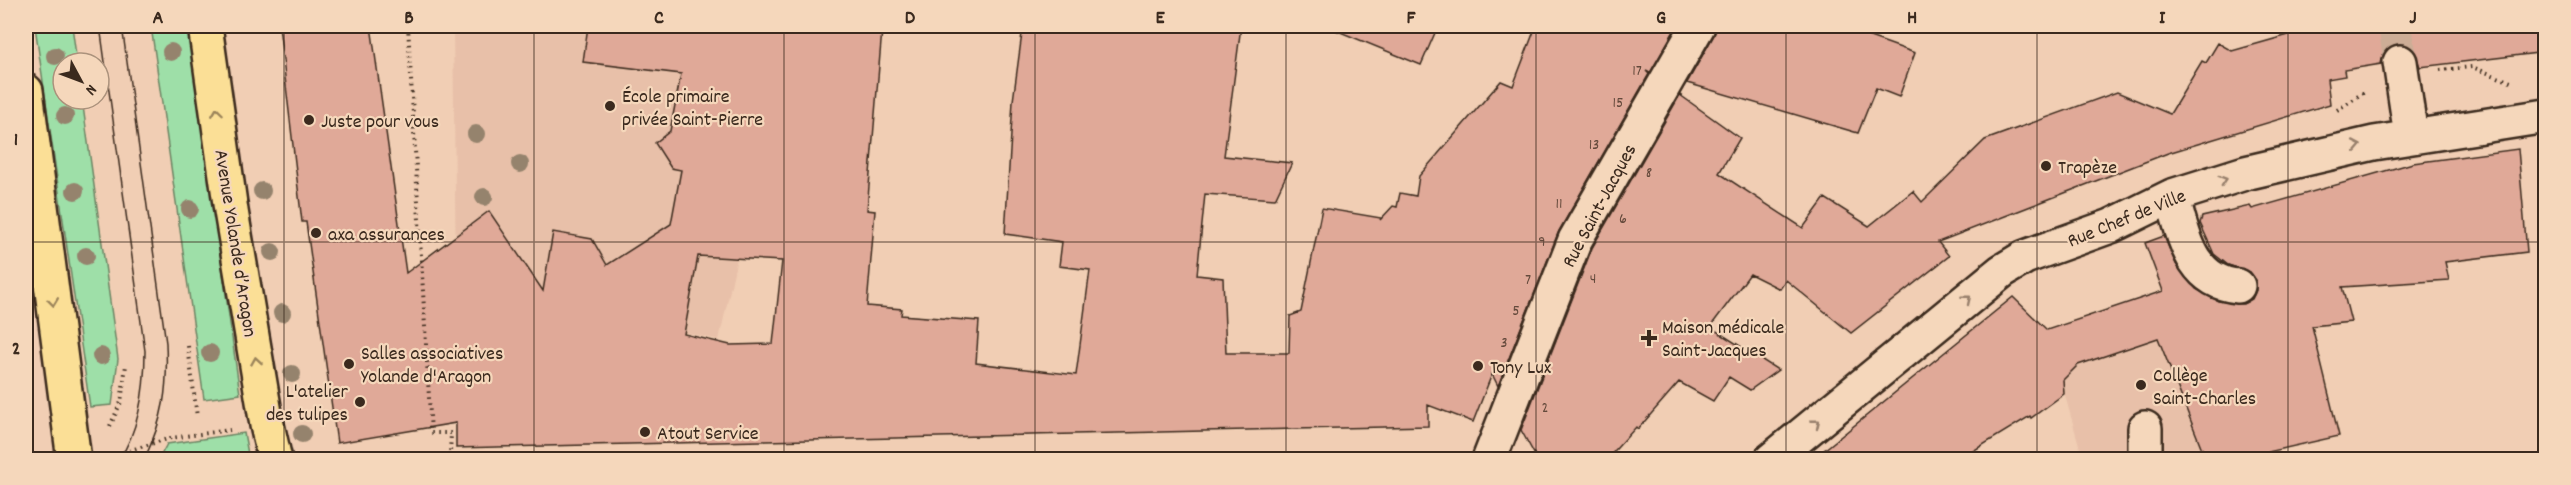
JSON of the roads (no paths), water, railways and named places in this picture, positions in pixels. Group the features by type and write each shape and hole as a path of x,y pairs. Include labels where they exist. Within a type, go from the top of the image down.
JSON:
{"main road":[{"name":"Avenue Yolande d’Aragon","path":"205,26 231,211 267,425 275,459"},
{"path":"26,91 74,459"}],"street":[{"name":"Rue Saint-Jacques","path":"1489,459 1575,240 1698,26"},
{"path":"2400,62 2410,136"},
{"name":"Rue Chef de Ville","path":"1771,459 2013,264 2111,226 2172,196 2245,172 2410,136 2546,116"},
{"path":"2172,196 2194,262 2214,281 2238,286"}],"tunnel":[{"path":"2395,26 2400,62"}],"tram line":[{"path":"100,26 145,351 140,407 132,435 119,460"},
{"path":"122,26 166,343 163,403 156,430 144,460"}],"place":[{"name":"École primaire privée Saint-Pierre","path":"610,106"},
{"name":"Juste pour vous","path":"309,120"},
{"name":"Trapèze","path":"2046,166"},
{"name":"axa assurances","path":"316,233"},
{"name":"Maison médicale Saint-Jacques","path":"1649,338"},
{"name":"Salles associatives Yolande d'Aragon","path":"349,364"},
{"name":"Tony Lux","path":"1478,366"},
{"name":"Collège Saint-Charles","path":"2141,385"},
{"name":"L'atelier des tulipes","path":"360,402"},
{"name":"Atout Service","path":"645,432"}]}
